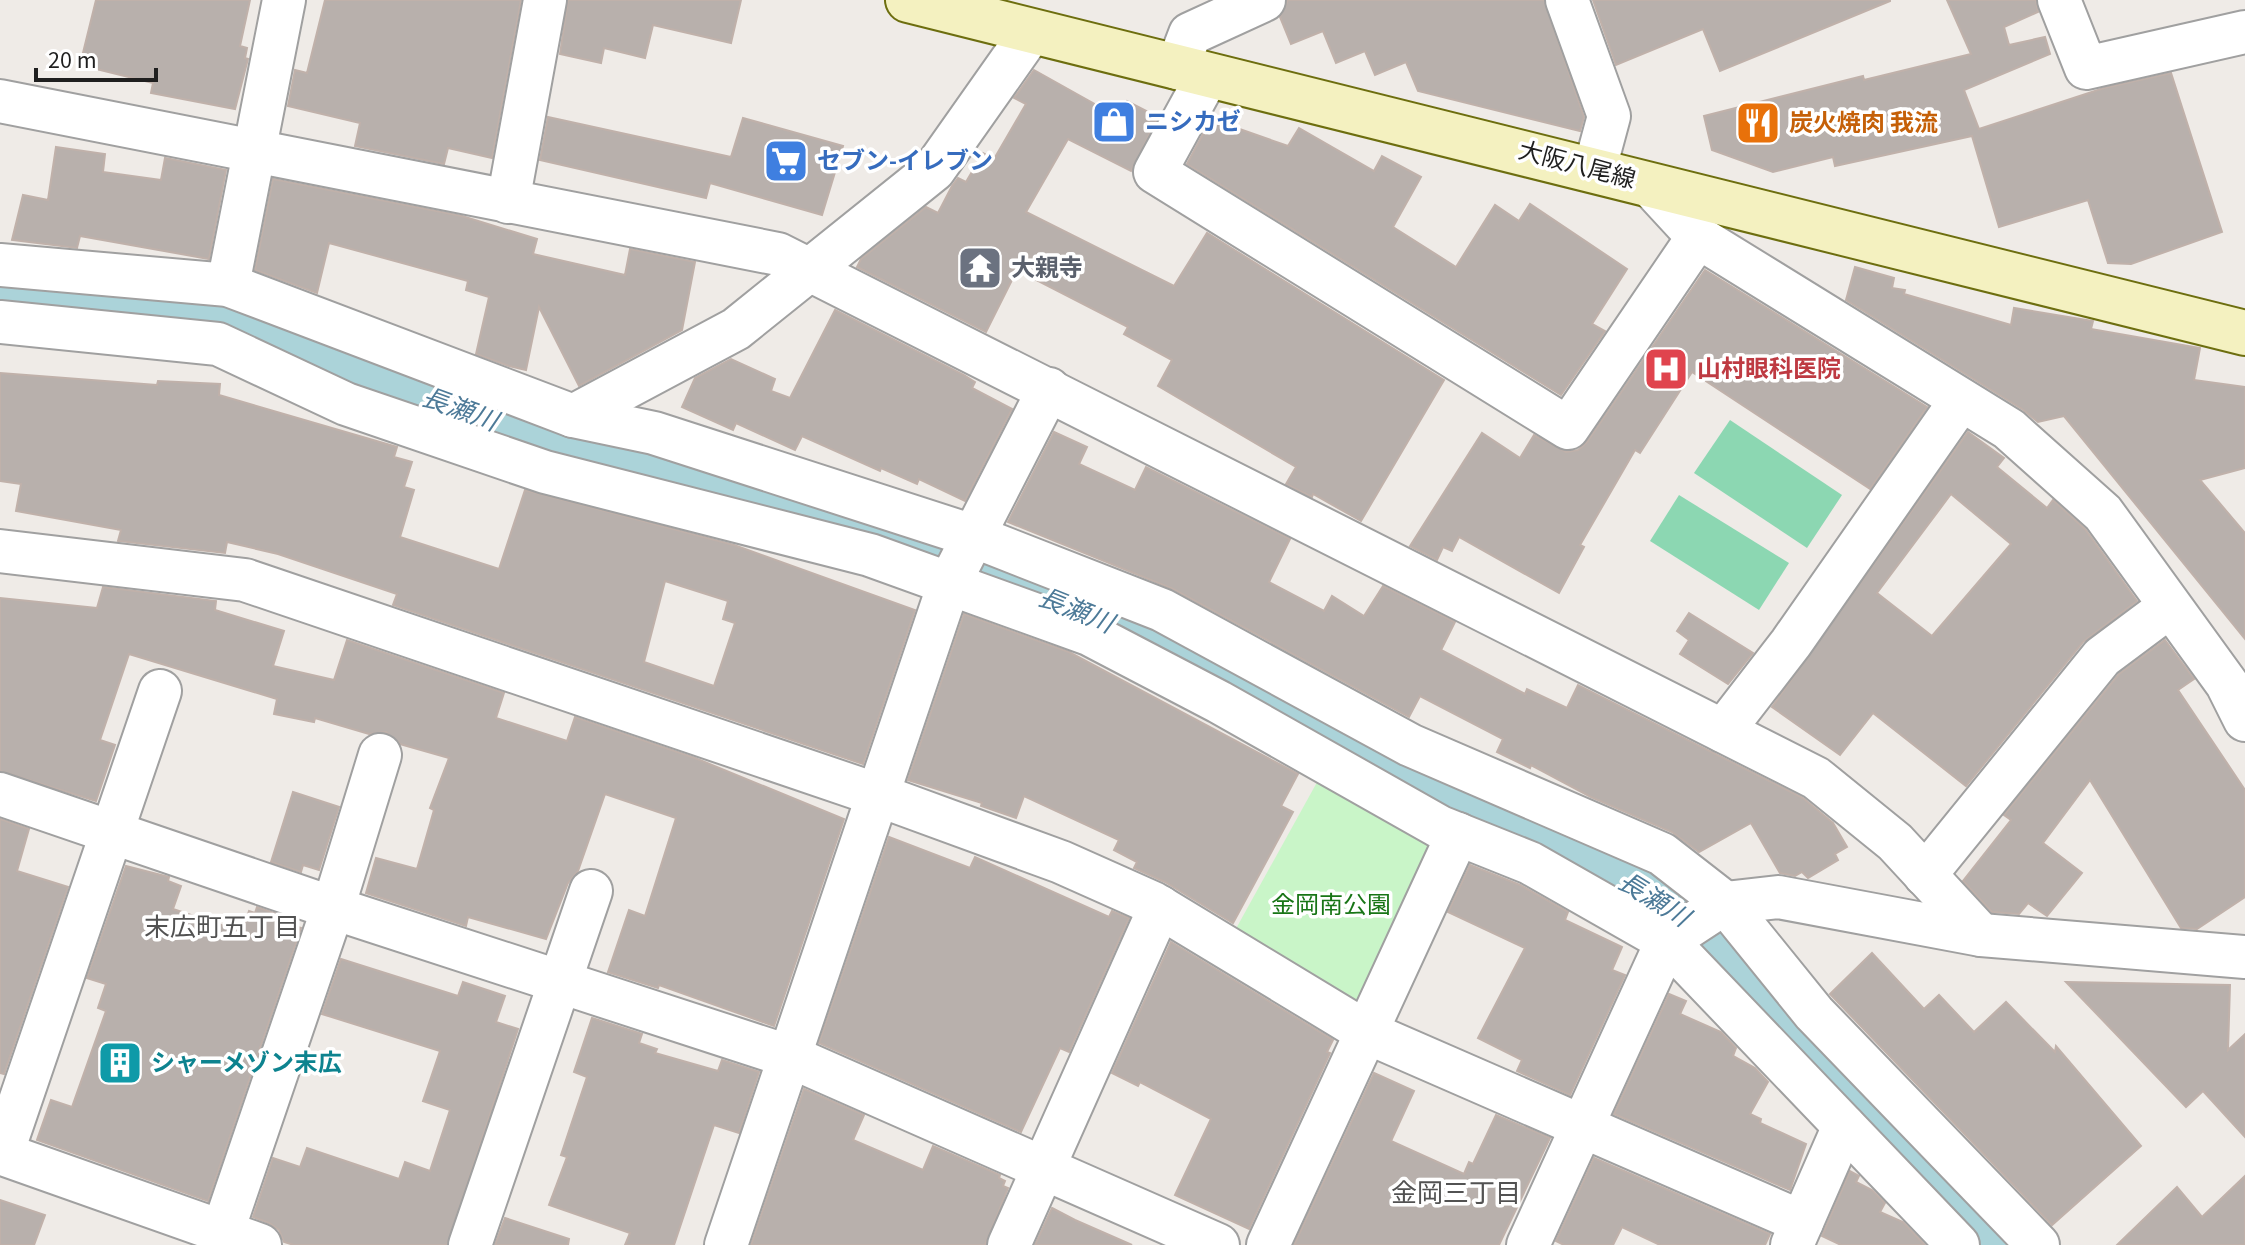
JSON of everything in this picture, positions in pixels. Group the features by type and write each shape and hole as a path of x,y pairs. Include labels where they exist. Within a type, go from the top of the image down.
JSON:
{"main road":[{"name":"大阪八尾線","path":"908,0 972,9 1032,31 1595,168 1650,185 2245,333"}],"street":[{"path":"228,285 284,0"},
{"path":"508,202 545,0"},
{"path":"1264,0 1190,34 1193,71 1155,172 1568,428 1698,237"},
{"path":"1567,0 1609,116 1595,168"},
{"path":"2059,0 2086,68 2245,32"},
{"path":"573,416 736,329 934,170 1032,31"},
{"path":"0,101 778,254 1816,778 1895,842 1981,935"},
{"path":"1650,185 1698,237 2009,429 2103,513 2169,607 2239,693"},
{"path":"0,265 228,285 573,416 654,433 973,536 1162,610 1410,745 1662,854 1725,903 1814,1013 2038,1245"},
{"path":"0,322 218,344 346,404 545,472 870,555 1089,634 1458,834 1530,863 1667,941 1958,1245"},
{"path":"726,1245 949,584 1049,389"},
{"path":"1723,731 1791,643 1961,400"},
{"path":"0,551 245,580 878,795 1061,862 1160,907 1366,1032 1582,1126 1797,1234 1844,1126"},
{"path":"1925,875 2102,657 2169,607"},
{"path":"160,691 1,1153 233,1241 380,755"},
{"path":"0,794 333,908 791,1057 1218,1245"},
{"path":"1268,1245 1458,834"},
{"path":"470,1245 591,891"},
{"path":"1528,1245 1667,941 1725,903 1778,897 1981,935 2245,957"},
{"path":"1009,1245 1160,907"}],"green space":[{"path":"1730,420 1842,495 1807,548 1694,473"},
{"path":"1679,495 1789,563 1759,610 1650,541"},
{"name":"金岡南公園","path":"1321,775 1447,844 1359,1003 1233,934"}],"building":[{"path":"96,0 250,0 240,46 247,48 245,58 248,59 235,109 151,93 153,83 80,65"},
{"path":"325,0 521,0 492,158 448,148 444,164 355,146 360,123 288,106 295,70 307,73"},
{"path":"568,0 741,0 731,43 653,25 645,58 604,48 601,63 560,54"},
{"path":"1288,0 1544,0 1584,117 1580,131 1418,91 1406,62 1375,75 1365,51 1336,63 1323,31 1291,44 1280,17"},
{"path":"1593,0 1890,1 1720,71 1703,29 1616,65"},
{"path":"1947,0 2036,0 2038,12 2004,27 2009,45 2045,37 2050,54 1964,90 1979,129 2104,88 2171,73 2222,232 2131,264 2108,263 2088,200 1999,227 1972,136 1835,166 1833,157 1773,172 1712,150 1704,116 1863,76 1864,80 1971,54"},
{"path":"1034,70 1118,117 1127,101 1158,117 1131,171 1068,139 1026,212 1174,286 1207,233 1444,380 1361,521 1313,494 1312,497 1286,484 1296,467 1158,386 1172,360 1124,334 1128,327 1017,270 986,332 857,267 861,259 926,207 938,213 958,178 966,182 983,153 994,159 1026,104 1014,98"},
{"path":"548,117 731,157 743,118 843,146 822,215 710,183 706,198 540,160"},
{"path":"1211,119 1288,146 1299,128 1374,171 1382,156 1421,177 1393,227 1456,267 1495,205 1519,221 1530,204 1627,269 1592,324 1605,331 1561,395 1187,164"},
{"path":"56,147 105,154 103,172 161,180 165,158 226,170 209,259 80,236 77,248 12,240 23,195 48,200"},
{"path":"273,179 462,216 537,239 533,254 625,275 630,249 695,262 682,330 579,386 539,307 526,370 476,354 489,297 466,290 468,281 329,243 317,293 255,270"},
{"path":"1855,267 1894,278 1892,288 1905,290 1904,294 2011,325 2014,308 2093,321 2091,329 2200,348 2194,380 2245,387 2245,468 2200,480 2245,533 2245,639 2064,416 2038,422 1846,300"},
{"path":"1705,270 1927,407 1870,489 1692,372 1640,453 1635,450 1580,545 1584,547 1559,593 1459,537 1452,551 1443,547 1437,560 1410,546 1482,433 1520,458 1534,435 1566,452 1578,450 1587,442"},
{"path":"835,310 964,375 975,382 972,388 1012,409 965,501 919,479 917,484 881,468 880,471 802,436 795,450 736,423 733,430 682,407 695,378 731,359 775,379 771,391 790,398"},
{"path":"0,373 157,385 158,381 220,384 219,395 397,447 394,457 412,462 404,487 414,490 400,537 499,569 525,490 734,545 915,610 863,764 393,605 397,594 278,554 227,542 225,553 118,541 121,530 16,511 21,484 0,481","holes":["665,581 728,601 723,619 735,623 714,686 644,662"]},
{"path":"1054,432 1087,447 1079,464 1135,490 1146,467 1290,539 1269,582 1324,611 1332,596 1364,616 1383,586 1455,622 1441,650 1525,694 1527,689 1567,708 1578,685 1803,798 1833,823 1847,847 1835,854 1838,860 1808,878 1802,872 1795,876 1780,873 1751,823 1699,852 1672,832 1497,752 1503,739 1420,696 1409,717 1173,589 1008,522"},
{"path":"1968,432 2004,458 1997,467 2047,508 2053,500 2085,529 2137,601 2083,642 1966,786 1873,713 1840,755 1772,707","holes":["1951,494 2011,544 1932,636 1877,593"]},
{"path":"103,587 216,601 215,610 284,631 273,666 334,680 347,640 504,693 496,718 567,741 575,717 695,758 844,819 774,1026 659,985 658,988 608,972 629,910 645,916 676,818 605,794 578,871 568,883 546,939 468,917 466,926 366,893 376,858 417,869 434,810 430,808 449,758 400,744 386,732 369,734 315,718 314,722 274,714 277,699 129,654 100,740 115,745 96,801 0,771 0,598 97,608"},
{"path":"1689,613 1753,653 1728,684 1680,654 1689,640 1677,631"},
{"path":"964,614 1069,652 1298,774 1281,806 1293,812 1233,923 1165,882 1134,868 1137,862 1114,850 1119,840 1024,796 1016,818 981,806 982,803 908,780"},
{"path":"2165,640 2194,679 2178,690 2245,790 2245,897 2197,929 2181,928 2090,780 2043,843 2082,873 2047,916 2028,903 2019,914 1992,912 1963,881 2011,820 2004,815 2119,674"},
{"path":"293,792 339,807 319,870 303,865 301,872 271,862"},
{"path":"0,819 29,829 17,871 68,887 4,1074 0,1073"},
{"path":"889,837 970,868 975,857 1109,917 1112,911 1129,918 1069,1052 1060,1048 1021,1132 819,1043"},
{"path":"1470,865 1520,885 1568,912 1565,920 1622,947 1612,970 1625,975 1570,1095 1517,1071 1522,1060 1478,1038 1525,948 1448,912"},
{"path":"126,866 169,877 168,881 181,886 173,909 242,932 249,911 255,913 257,907 283,916 281,922 301,928 208,1201 37,1140 51,1100 72,1107 106,1011 98,1008 106,984 87,978"},
{"path":"1171,942 1333,1040 1327,1052 1330,1053 1249,1229 1175,1195 1211,1119 1140,1082 1138,1086 1112,1073"},
{"path":"1872,953 1924,1009 1939,995 1974,1032 2006,1002 2055,1052 2056,1046 2141,1146 2052,1225 1830,994"},
{"path":"341,959 458,996 463,982 505,996 496,1022 518,1029 447,1245 294,1245 284,1242 279,1230 269,1223 253,1217 273,1158 300,1167 307,1148 399,1179 405,1162 430,1171 450,1110 423,1101 440,1051 322,1014"},
{"path":"2066,982 2230,985 2228,1050 2245,1034 2245,1137 2203,1091 2186,1107"},
{"path":"1669,994 1686,1001 1680,1014 1721,1032 1736,1048 1733,1056 1755,1068 1768,1082 1750,1114 1761,1119 1760,1123 1806,1144 1790,1190 1614,1114"},
{"path":"592,1018 642,1034 639,1043 657,1049 655,1053 718,1071 722,1060 759,1072 739,1133 714,1125 674,1245 625,1245 630,1233 549,1205 567,1157 561,1155 587,1077 574,1072"},
{"path":"1374,1073 1414,1091 1391,1141 1464,1174 1469,1162 1473,1164 1496,1115 1550,1138 1499,1245 1294,1245"},
{"path":"804,1089 864,1115 853,1140 923,1170 933,1146 1000,1175 999,1178 1005,1181 1003,1186 1008,1188 985,1245 751,1245"},
{"path":"1594,1158 1770,1234 1765,1245 1660,1245 1622,1227 1613,1245 1564,1245 1556,1241"},
{"path":"1850,1171 1859,1176 1856,1182 1872,1190 1885,1203 1880,1212 1903,1222 1925,1245 1841,1245 1822,1236"},
{"path":"2245,1176 2245,1245 2117,1245 2177,1187 2202,1217"},
{"path":"0,1200 45,1215 34,1245 0,1245"},
{"path":"1052,1208 1075,1220 1132,1245 1035,1245"},
{"path":"505,1218 569,1239 568,1245 495,1245"}],"waterway":[{"name":"長瀬川","path":"0,298 224,318 484,419 904,541 971,572 1154,641 1440,797 1627,879 1709,934 1981,1245"}],"place":[{"name":"ニシカゼ","path":"1114,122"},
{"name":"炭火焼肉 我流","path":"1758,123"},
{"name":"セブン-イレブン","path":"786,161"},
{"name":"大親寺","path":"980,268"},
{"name":"山村眼科医院","path":"1666,369"},
{"name":"シャーメゾン末広","path":"120,1063"}],"district":[{"name":"末広町五丁目","path":"222,927"},
{"name":"金岡三丁目","path":"1456,1193"}]}
